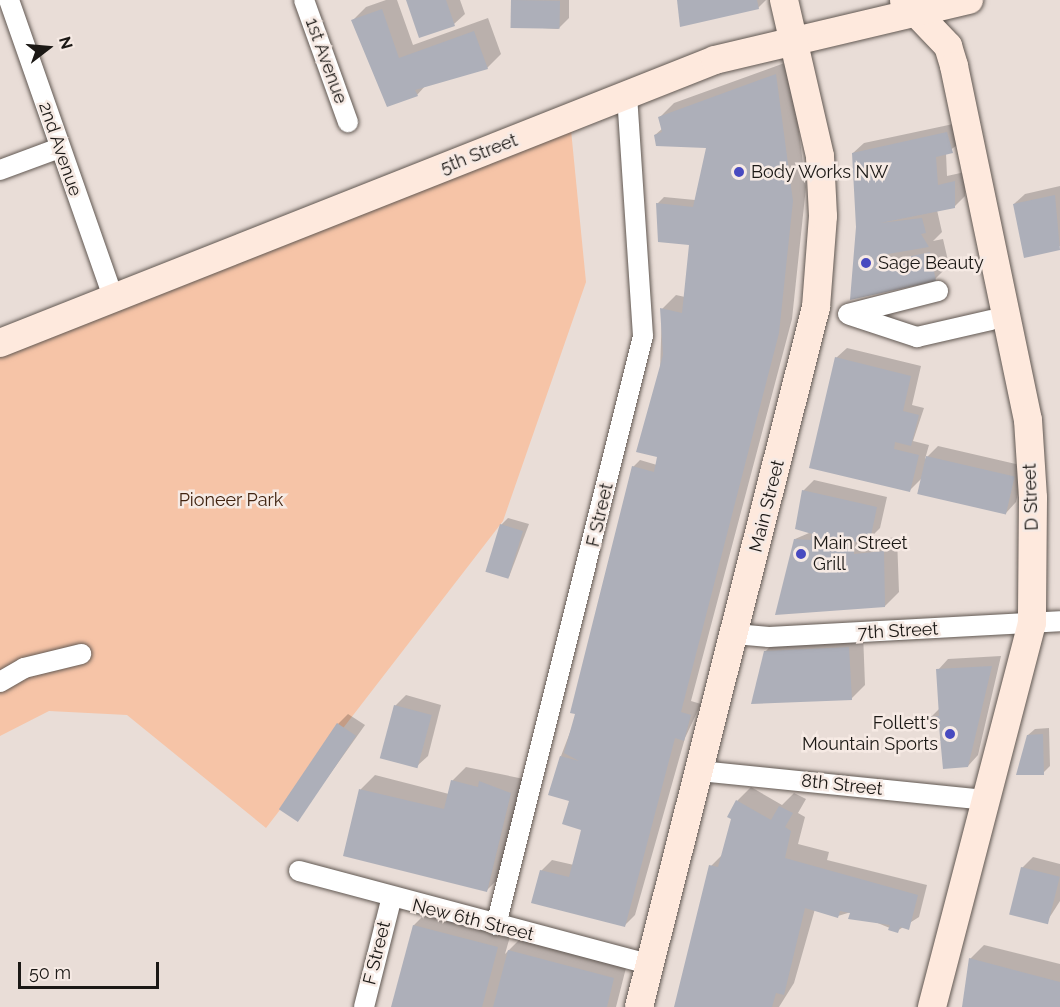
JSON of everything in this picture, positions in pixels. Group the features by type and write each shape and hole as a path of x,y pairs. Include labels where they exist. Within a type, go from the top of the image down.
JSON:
{"main road":[{"name":"Main Street","path":"639,1007 816,307 821,258 820,156 784,0"},
{"name":"5th Street","path":"0,343 627,98 715,60 794,42 909,6 969,0"},
{"name":"D Street","path":"909,6 948,46 954,66 1028,420 1032,623 932,1007"}],"street":[{"name":"2nd Avenue","path":"9,0 113,297"},
{"name":"1st Avenue","path":"304,0 348,122"},
{"name":"F Street","path":"496,925 643,336 627,98"},
{"path":"0,170 59,148"},
{"path":"938,291 847,314 917,337 991,320"},
{"name":"7th Street","path":"735,634 769,637 1060,621"},
{"path":"0,682 24,668 81,654"},
{"name":"8th Street","path":"700,771 985,800"},
{"name":"New 6th Street","path":"299,871 391,900 650,964"},
{"name":"F Street","path":"363,1007 391,900"}],"green space":[{"name":"Pioneer Park","path":"570,120 586,282 503,521 266,828 127,715 49,711 0,736 0,343"}],"building":[{"path":"406,0 446,0 455,26 419,38"},
{"path":"511,0 560,1 560,29 511,28"},
{"path":"677,0 757,0 759,9 680,27"},
{"path":"382,9 399,58 474,31 488,69 415,90 418,96 387,107 351,20"},
{"path":"776,74 793,201 779,333 681,712 691,715 684,741 675,738 625,927 531,903 540,870 569,877 578,842 581,830 562,824 569,801 548,795 560,756 579,761 564,753 575,714 570,713 632,466 654,472 657,457 636,452 663,355 660,308 682,313 689,245 658,242 656,203 693,207 706,148 656,146 654,135 662,132 658,117"},
{"path":"947,132 953,153 936,157 938,185 955,181 955,208 880,223 922,218 926,233 921,234 929,247 888,254 889,261 930,252 936,281 850,300 856,227 852,153"},
{"path":"1055,195 1060,250 1024,258 1013,204"},
{"path":"835,357 911,376 903,411 919,415 911,446 895,442 894,449 919,455 910,492 809,468"},
{"path":"926,456 1015,476 1006,514 917,494"},
{"path":"802,490 877,507 870,540 853,542 854,554 884,551 885,607 775,615 794,539 811,540 812,534 795,529"},
{"path":"500,524 523,531 508,579 485,572"},
{"path":"849,647 852,700 751,704 764,651"},
{"path":"992,666 968,767 943,769 939,726 930,727 929,717 939,716 936,669"},
{"path":"394,705 432,715 417,768 380,758"},
{"path":"337,723 356,736 298,822 279,809"},
{"path":"1043,734 1044,775 1016,775 1027,735"},
{"path":"451,780 478,787 479,781 511,793 487,892 343,856 359,789 444,809"},
{"path":"736,800 771,820 779,806 793,813 785,827 791,831 785,858 918,895 909,930 900,927 898,933 888,930 890,925 848,919 850,913 840,911 838,918 805,908 784,995 776,993 772,1007 674,1007 709,865 718,867 731,819 727,817"},
{"path":"1021,867 1060,877 1048,924 1009,915"},
{"path":"413,925 498,947 482,1007 391,1007"},
{"path":"508,950 614,978 607,1007 493,1007"},
{"path":"969,958 1060,982 1060,1007 962,1007"}],"place":[{"name":"Body Works NW","path":"739,172"},
{"name":"Sage Beauty","path":"866,263"},
{"name":"Main Street Grill","path":"801,554"},
{"name":"Follett's Mountain Sports","path":"950,734"}]}
